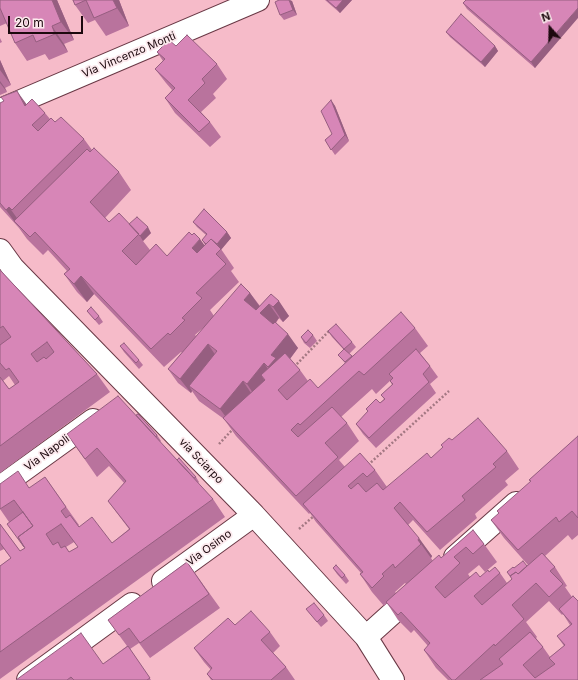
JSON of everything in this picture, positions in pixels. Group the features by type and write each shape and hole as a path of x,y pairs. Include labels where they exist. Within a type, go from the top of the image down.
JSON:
{"street":[{"name":"Via Vincenzo Monti","path":"0,110 258,0"},
{"name":"via Sciarpo","path":"0,250 7,273 133,391 254,515 366,637 393,680"},
{"name":"Via Napoli","path":"0,487 133,391"},
{"path":"366,637 531,490"},
{"name":"Via Osimo","path":"28,680 254,515"}],"path":[{"path":"290,371 335,325"},
{"path":"368,466 449,391"},
{"path":"202,462 235,428"},
{"path":"281,546 316,514"}],"building":[{"path":"0,0 52,0 61,22 52,26 55,34 36,42 33,35 15,43 0,8"},
{"path":"73,0 86,0 75,5"},
{"path":"86,0 113,0 117,8 94,18"},
{"path":"279,0 289,0 293,10 280,15 275,2"},
{"path":"327,0 343,0 336,8"},
{"path":"466,0 578,0 578,8 531,62 463,3"},
{"path":"461,14 495,46 481,62 446,32"},
{"path":"187,35 217,64 202,79 205,83 188,100 210,122 199,132 165,98 175,88 155,69 165,59 157,52 169,40 176,46"},
{"path":"17,91 25,106 32,99 45,113 32,125 38,131 51,118 55,122 61,117 84,139 12,210 9,207 6,210 0,203 0,103 4,101 1,97"},
{"path":"331,100 345,135 331,150 325,140 332,134 321,111"},
{"path":"94,148 119,172 90,202 109,222 119,213 139,234 122,251 136,265 156,244 167,256 189,232 192,235 194,233 200,239 192,248 197,253 211,239 221,249 216,254 226,264 196,293 202,298 182,318 185,320 170,335 168,333 151,349 81,276 74,284 64,274 70,269 35,232 30,237 14,221 87,149 90,152"},
{"path":"204,209 227,232 217,244 211,239 206,244 202,240 207,234 193,222"},
{"path":"137,217 148,227 140,236 129,224"},
{"path":"0,270 97,374 0,446 0,377 9,389 19,382 9,368 6,370 0,363 0,345 11,337 3,326 0,328","holes":["47,342 54,352 46,359 44,357 37,362 31,354"]},
{"path":"241,284 250,293 244,300 256,310 271,294 279,301 273,307 269,304 260,313 273,324 275,322 288,334 271,355 276,358 268,367 264,363 247,384 243,381 220,409 189,386 217,351 208,344 180,379 168,369"},
{"path":"91,307 99,316 95,320 87,311"},
{"path":"401,312 415,328 364,375 359,371 300,425 298,423 291,430 298,437 332,407 347,423 325,443 338,457 296,496 223,418 265,380 261,375 285,353 300,370 278,390 287,400 310,379 318,388"},
{"path":"336,324 352,342 344,349 328,331"},
{"path":"308,330 313,335 306,343 301,337"},
{"path":"124,343 139,360 136,363 120,346"},
{"path":"344,349 352,356 345,362 338,355"},
{"path":"416,349 430,366 423,374 429,382 369,438 356,424 368,411 366,409 376,399 380,403 385,399 381,395 393,384 390,381 393,378 389,374"},
{"path":"118,396 213,499 0,652 0,566 11,558 0,543 0,524 20,551 25,548 18,537 33,526 14,500 0,509 0,484 18,471 29,488 45,477 66,507 61,511 66,518 70,515 79,527 92,517 112,543 130,529 108,501 126,481 97,448 85,459 67,434","holes":["61,524 78,547 69,552 65,546 61,548 58,542 53,545 46,534"]},
{"path":"138,414 157,435 156,437 136,415"},
{"path":"478,418 507,451 493,464 496,467 462,496 465,500 427,532 400,502 394,508 419,538 418,540 421,544 395,568 393,564 382,574 384,576 372,588 360,574 363,572 303,504 360,453 375,470 367,477 363,473 348,486 351,489 358,483 366,492 377,483 383,490 427,453 431,458 443,447 441,445 449,438 452,440"},
{"path":"578,436 578,518 572,511 559,522 556,517 518,550 491,520 499,513 497,511 531,481 529,480"},
{"path":"179,458 196,477 194,478 177,460"},
{"path":"23,512 33,526 18,537 24,547 7,524"},
{"path":"473,530 484,544 473,554 466,547 454,557 460,563 435,587 445,598 476,572 480,577 488,570 489,572 495,567 500,573 474,596 482,605 512,579 510,576 516,572 518,574 542,553 555,567 550,571 563,584 549,597 536,583 512,605 524,619 455,680 452,680 424,650 430,643 401,612 398,615 386,602 439,555 441,558"},
{"path":"523,561 527,566 518,574 516,572 510,576 507,572"},
{"path":"187,562 209,594 140,643 129,628 119,635 108,620"},
{"path":"336,565 345,575 342,578 333,568"},
{"path":"573,596 578,601 578,680 480,680 503,664 499,659 530,632 543,647 523,665 535,678 555,664 549,658 565,645 557,636 572,624 559,609"},
{"path":"314,603 324,615 317,622 306,609"},
{"path":"251,611 270,632 261,640 286,667 271,680 213,680 207,674 212,668 194,648 228,618 235,625"},
{"path":"81,633 103,664 128,646 150,678 147,680 74,680 71,677 67,680 16,680"}]}
